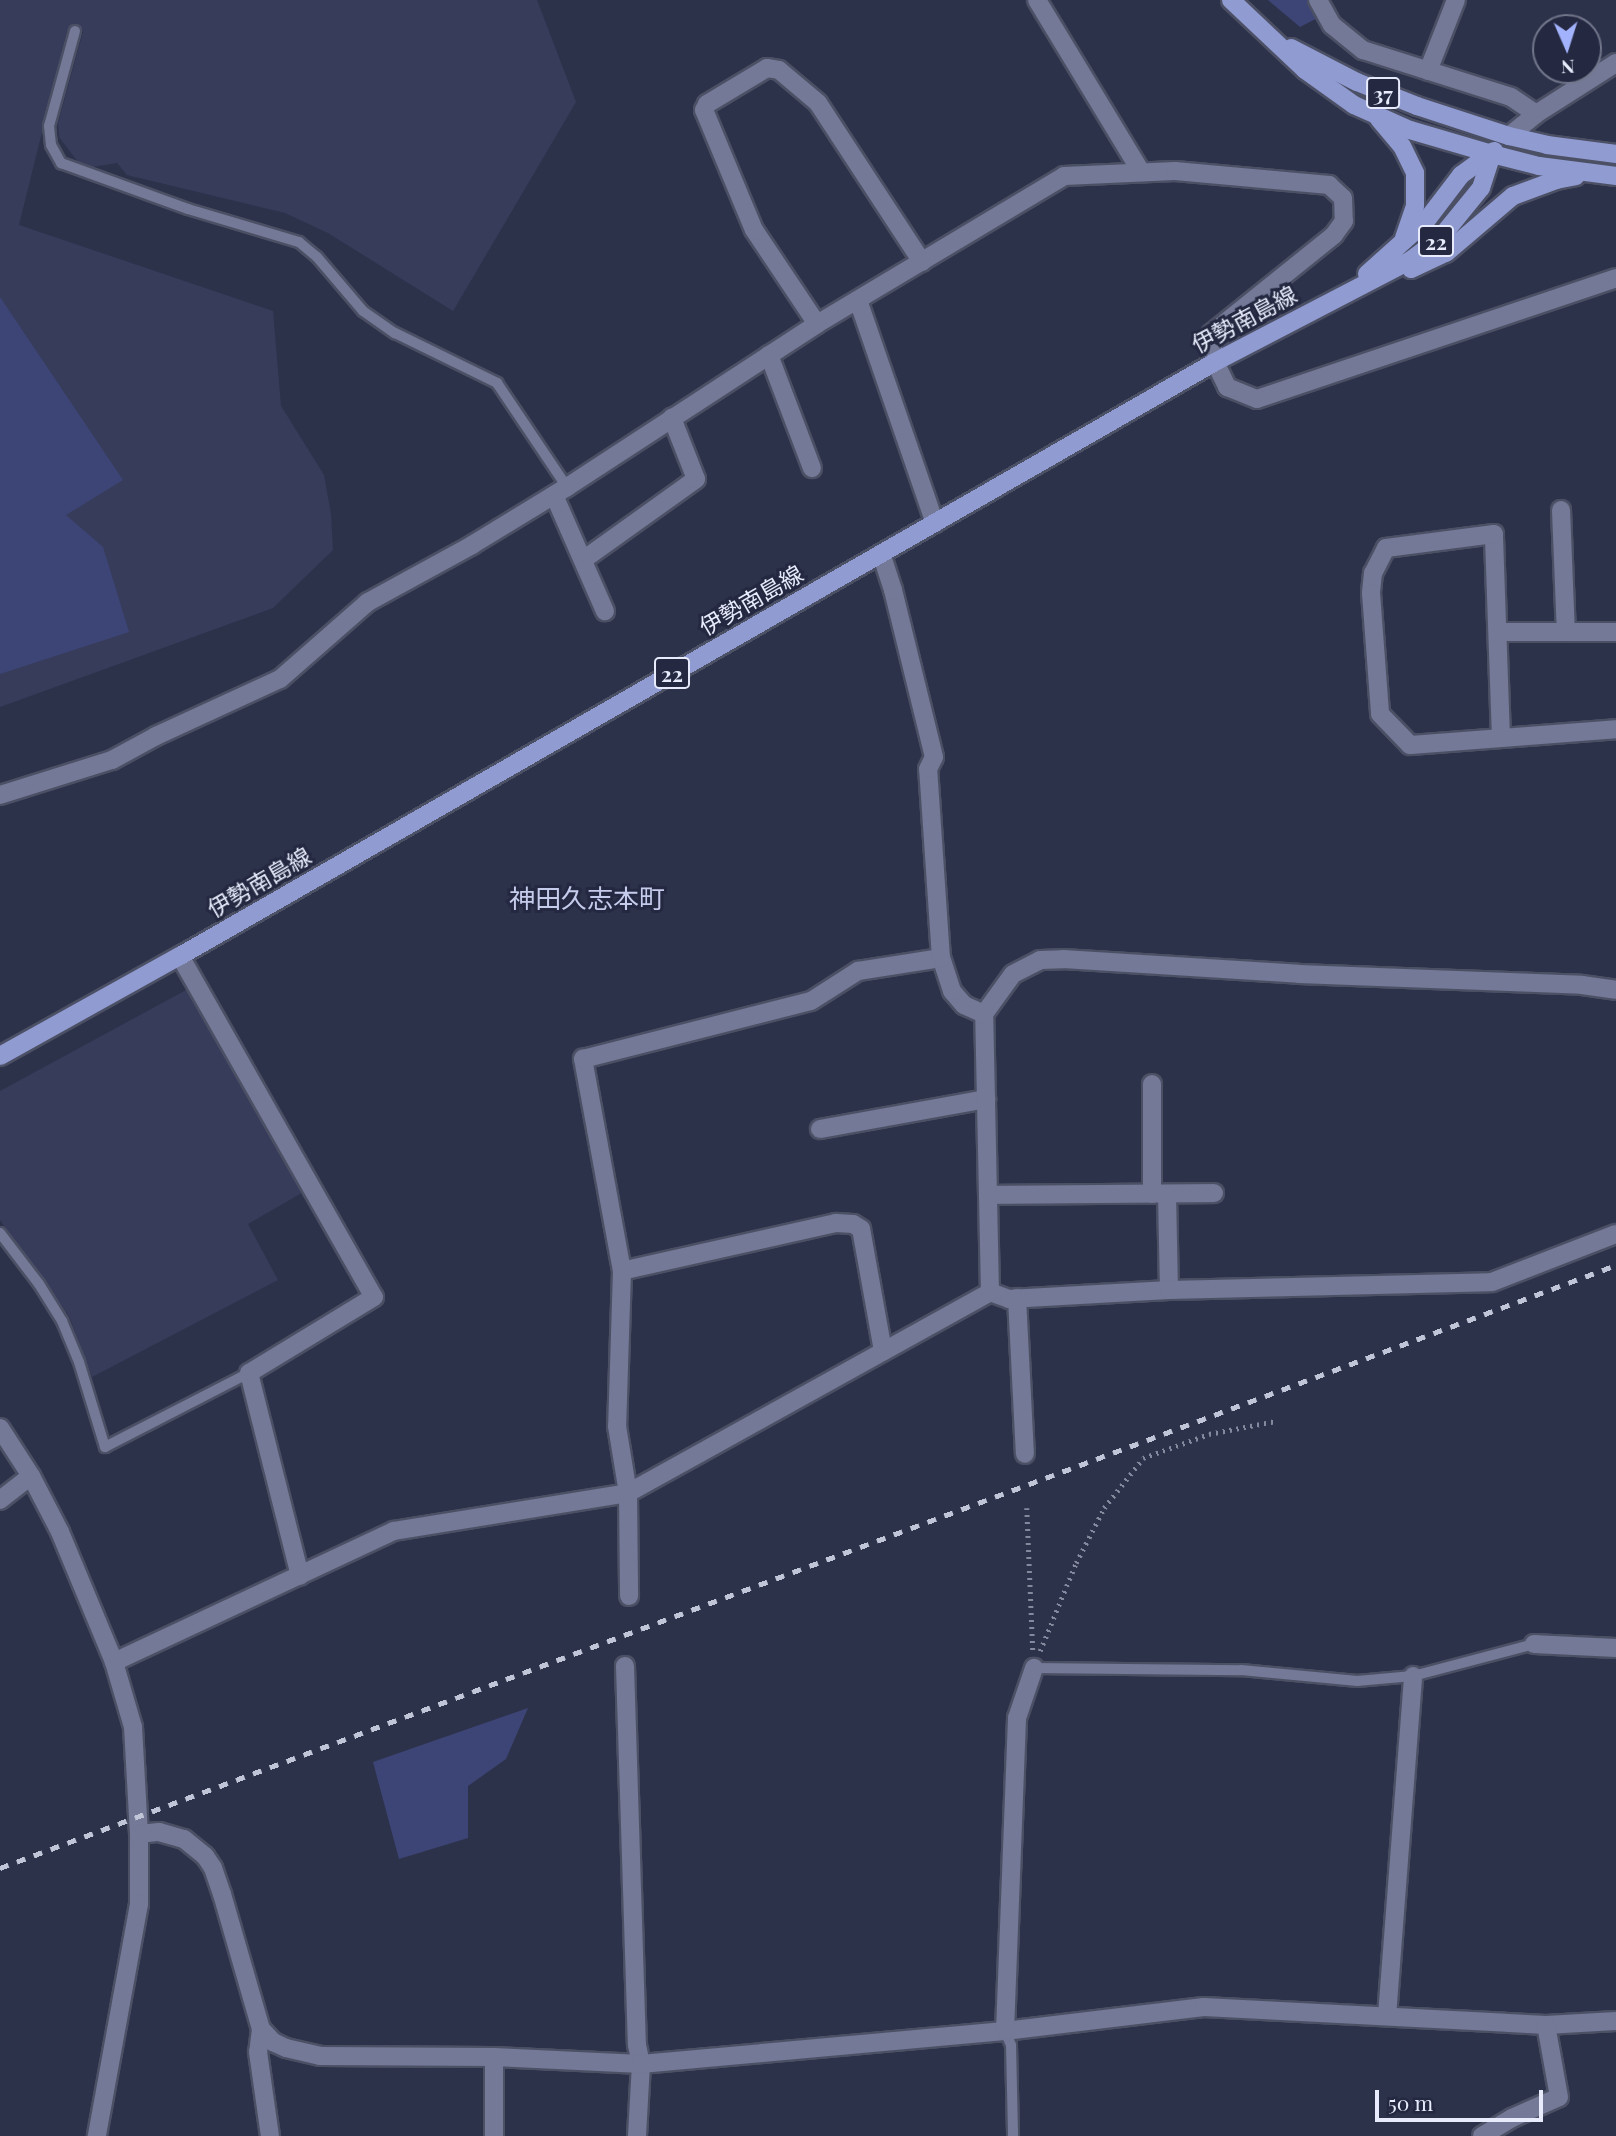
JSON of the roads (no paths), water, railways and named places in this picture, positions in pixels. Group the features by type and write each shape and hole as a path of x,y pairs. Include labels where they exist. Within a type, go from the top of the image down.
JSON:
{"main road":[{"name":"37","path":"1231,0 1325,86 1372,113 1410,130 1492,154"},
{"name":"37","path":"1264,32 1357,82 1417,107 1509,136"},
{"path":"1372,113 1402,146 1415,173 1415,206 1401,245"},
{"path":"1509,136 1547,145 1616,154"},
{"name":"伊勢南島線","path":"1346,292 1426,221 1461,175 1492,154 1509,136"},
{"path":"1492,154 1589,174 1616,176"},
{"name":"伊勢南島線","path":"0,1056 180,956 1215,362 1411,260 1441,237 1481,188 1492,154"},
{"path":"1346,292 1393,277 1446,253 1513,196 1556,180 1589,174"}],"street":[{"path":"1037,0 1141,172"},
{"path":"1318,0 1332,25 1363,50 1511,97 1536,114"},
{"path":"1428,71 1456,0"},
{"path":"1509,136 1536,114 1616,63"},
{"path":"817,324 754,230 704,110 707,104 767,68 779,69 817,103 922,262"},
{"path":"0,795 112,760 156,736 280,679 368,602 472,545 561,491 817,324 1064,176 1175,171 1329,185 1343,198 1344,220 1334,235 1211,334 1215,362 1227,387 1256,398 1616,278"},
{"path":"858,300 935,523"},
{"path":"769,355 812,468"},
{"path":"583,560 696,479 672,418"},
{"path":"561,491 583,560 605,611"},
{"path":"1561,510 1566,632"},
{"path":"1501,737 1494,534 1386,548 1373,573 1371,593 1380,715 1410,744 1616,729"},
{"path":"881,554 893,590 934,757 928,769 941,958 953,991 964,1005 984,1014"},
{"path":"1498,632 1616,632"},
{"path":"180,956 374,1297 249,1373 300,1576"},
{"path":"629,1596 628,1493 617,1426 622,1271 583,1059 811,1001 858,971 941,958"},
{"path":"990,1292 984,1014 999,990 1019,970 1040,960 1063,959 1299,974 1582,985 1616,990"},
{"path":"1152,1084 1169,1290"},
{"path":"820,1129 986,1099"},
{"path":"988,1195 1214,1193"},
{"path":"622,1271 836,1223 853,1224 861,1229 883,1351"},
{"path":"114,1662 394,1531 628,1493 990,1292 1017,1298 1169,1290 1492,1282 1616,1234"},
{"path":"1017,1298 1026,1454"},
{"path":"0,1428 31,1476 65,1545 114,1662 133,1727 139,1834 139,1904 97,2136"},
{"path":"0,1500 31,1476"},
{"path":"1534,1644 1616,1648"},
{"path":"625,1667 637,2045 641,2064 637,2136"},
{"path":"1004,2031 1017,1718 1034,1668"},
{"path":"1387,2016 1413,1676"},
{"path":"139,1834 159,1832 184,1839 198,1847 213,1868 261,2029 258,2052 270,2136"},
{"path":"261,2029 273,2042 286,2048 320,2056 494,2057 641,2064 1004,2031 1204,2007 1546,2025 1616,2021"},
{"path":"1482,2136 1511,2118 1559,2097 1546,2025"},
{"path":"494,2057 494,2136"}],"lane":[{"path":"75,31 49,126 51,145 61,163 188,209 299,243 317,257 363,311 395,333 496,383 561,491"},
{"path":"0,1233 39,1284 62,1321 79,1362 105,1447 249,1373"},
{"path":"1034,1668 1241,1670 1357,1681 1413,1676 1534,1644"},
{"path":"1004,2031 1012,2045 1013,2136"}],"railway":[{"path":"0,1868 1616,1265"}],"district":[{"name":"神田久志本町","path":"587,898"}]}
